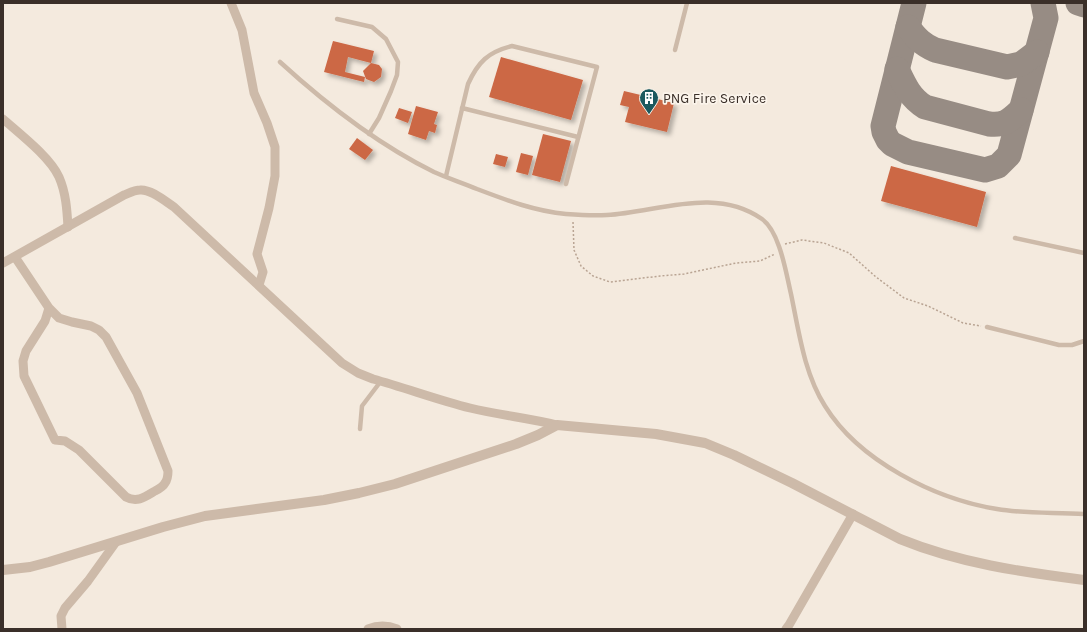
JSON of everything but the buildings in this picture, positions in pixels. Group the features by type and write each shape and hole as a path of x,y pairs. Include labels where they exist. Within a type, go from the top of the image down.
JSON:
{"street":[{"path":"231,3 242,30 254,93 267,123 275,147 275,176 269,208 257,254 264,272 259,285"},
{"path":"3,119 45,157 53,167 59,177 64,194 68,227"},
{"path":"3,263 124,194 140,190 148,192 174,207 342,363 358,373 468,407 501,415 533,419 557,425 656,434 705,443 755,465 900,539 959,559 1022,572 1084,580"},
{"path":"15,257 50,308 60,318 99,330 114,349 134,387 168,471 168,478 163,487 145,498 140,500 130,499 79,450 65,441 55,440 25,380 23,361 26,351 45,321 50,308"},
{"path":"3,570 38,564 205,516 324,500 395,484 516,444 557,425"},
{"path":"786,629 853,514"},
{"path":"62,629 61,616 65,608 88,581 116,542"},
{"path":"368,629 377,626 397,629"}],"lane":[{"path":"675,50 687,3"},
{"path":"337,19 372,27 386,40 398,62 397,75 391,91 379,118 369,134"},
{"path":"446,176 470,79 482,60 500,49 512,46 597,67 566,184"},
{"path":"280,62 309,89 369,134 437,173 511,202 531,208 574,214 607,215 691,202 710,202 737,208 761,219 774,233 779,245 804,356 812,379 825,406 850,438 896,472 932,489 963,501 1000,510 1084,514"},
{"path":"462,108 578,137"},
{"path":"1015,238 1084,253"},
{"path":"987,327 1059,345 1072,345 1084,341"},
{"path":"360,429 362,406 381,381"}],"path":[{"path":"574,214 572,232 574,250 581,266 593,276 610,282 684,274 736,263 760,261 780,252"},
{"path":"779,245 802,240 824,243 850,253 876,277 904,298 928,306 963,323 987,327"}],"taxiway":[{"path":"914,3 883,126 884,132 892,144 908,152 985,170 998,166 1009,155 1046,18 1043,3"},
{"path":"1078,3 1084,5"},
{"path":"908,27 920,41 935,50 1007,67 1021,64 1037,52"},
{"path":"897,69 911,95 925,107 989,124 1007,122 1021,110"}],"place":[{"name":"PNG Fire Service","path":"649,115"}]}
